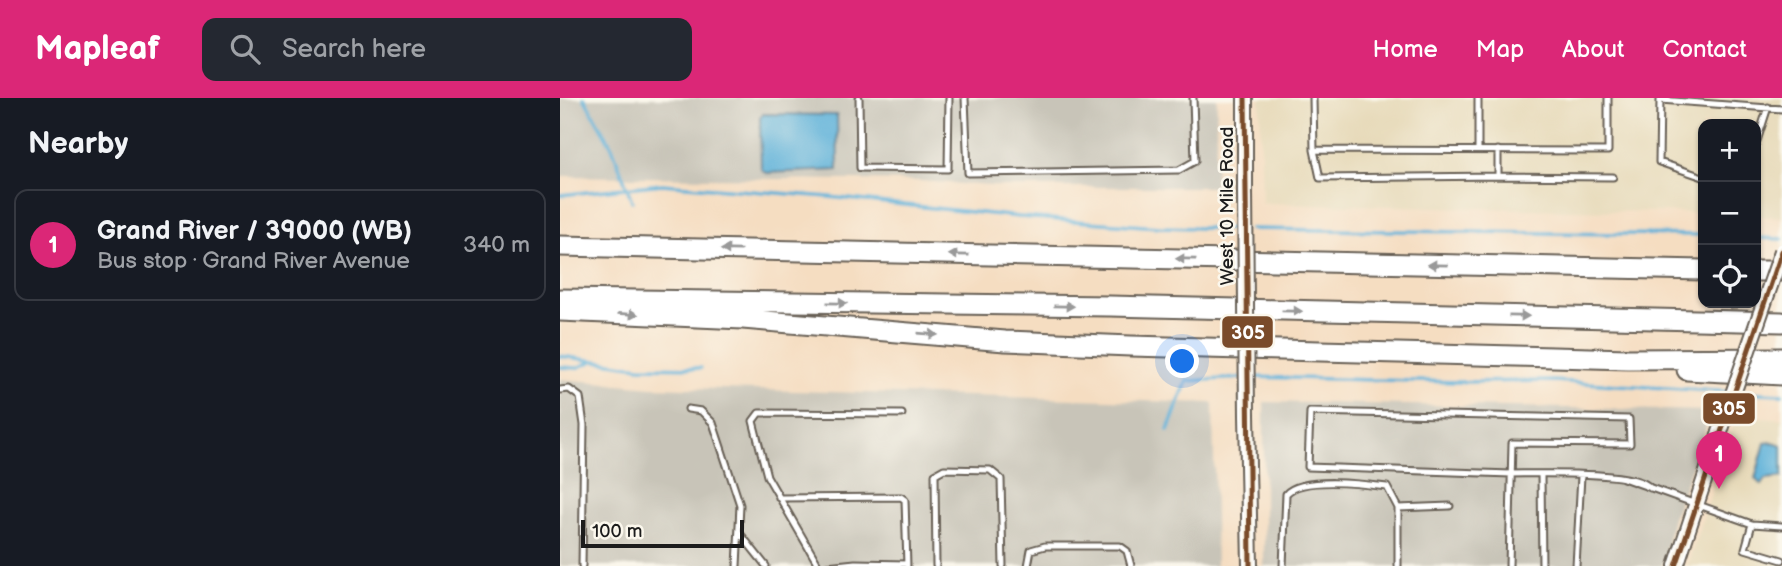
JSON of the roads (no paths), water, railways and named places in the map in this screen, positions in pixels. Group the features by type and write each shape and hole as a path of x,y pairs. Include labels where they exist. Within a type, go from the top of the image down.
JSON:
{"highway":[{"path":"560,246 1698,270"},
{"path":"1761,271 1782,271"},
{"path":"560,299 1110,306 1782,322"},
{"path":"560,311 743,319 1005,341 1628,359 1782,358"},
{"path":"1628,359 1656,369 1782,375"}],"main road":[{"name":"West 10 Mile Road","path":"1245,98 1250,566"},
{"path":"1676,566 1782,250"}],"lane":[{"path":"859,98 860,168 948,169 948,98"},
{"path":"965,98 968,173 1179,170 1195,161 1194,98"},
{"path":"1313,98 1314,150 1320,178 1613,177"},
{"path":"1478,98 1478,150"},
{"path":"1314,150 1608,151 1608,98"},
{"path":"1698,175 1659,162 1660,100 1782,109"},
{"path":"1761,129 1768,107"},
{"path":"1498,150 1498,176"},
{"path":"560,390 569,390 580,397 584,425 582,566"},
{"path":"688,409 702,411 713,423 740,505 737,566"},
{"path":"1508,566 1511,474 1512,443 1630,444 1629,419 1310,412 1308,467 1511,474 1541,474 1636,479 1650,488 1752,524 1782,526"},
{"path":"819,566 767,476 753,421 759,413 902,414"},
{"path":"936,566 935,474 944,469 990,470 1001,479 1003,566"},
{"path":"1541,474 1542,566"},
{"path":"1576,566 1581,476"},
{"path":"1283,566 1286,494 1300,484 1364,484 1387,488 1398,508 1398,566"},
{"path":"779,498 901,497 905,500 907,565 855,563 827,566"},
{"path":"1398,508 1450,506"},
{"path":"1752,524 1745,549 1782,560"},
{"path":"739,532 766,566"},
{"path":"1028,566 1031,550 1045,546 1120,546 1127,551 1131,566"}],"water":[{"path":"763,114 837,115 838,170 766,173 761,169 760,117"},
{"path":"1765,443 1782,445 1782,477 1766,479 1762,485 1755,479"}],"waterway":[{"path":"584,98 612,147 632,201"},
{"path":"560,195 662,184 829,197 1019,217 1159,227 1243,229"},
{"path":"1250,229 1698,235"},
{"path":"1761,238 1782,239"},
{"path":"560,356 640,367 701,368"},
{"path":"560,367 576,368 591,362"},
{"path":"1249,377 1459,382 1554,381 1731,392"},
{"path":"1168,430 1187,381 1242,378"},
{"path":"1739,392 1782,394"}],"place":[{"name":"Grand River / 39000 (WB)","path":"1719,489"}]}
